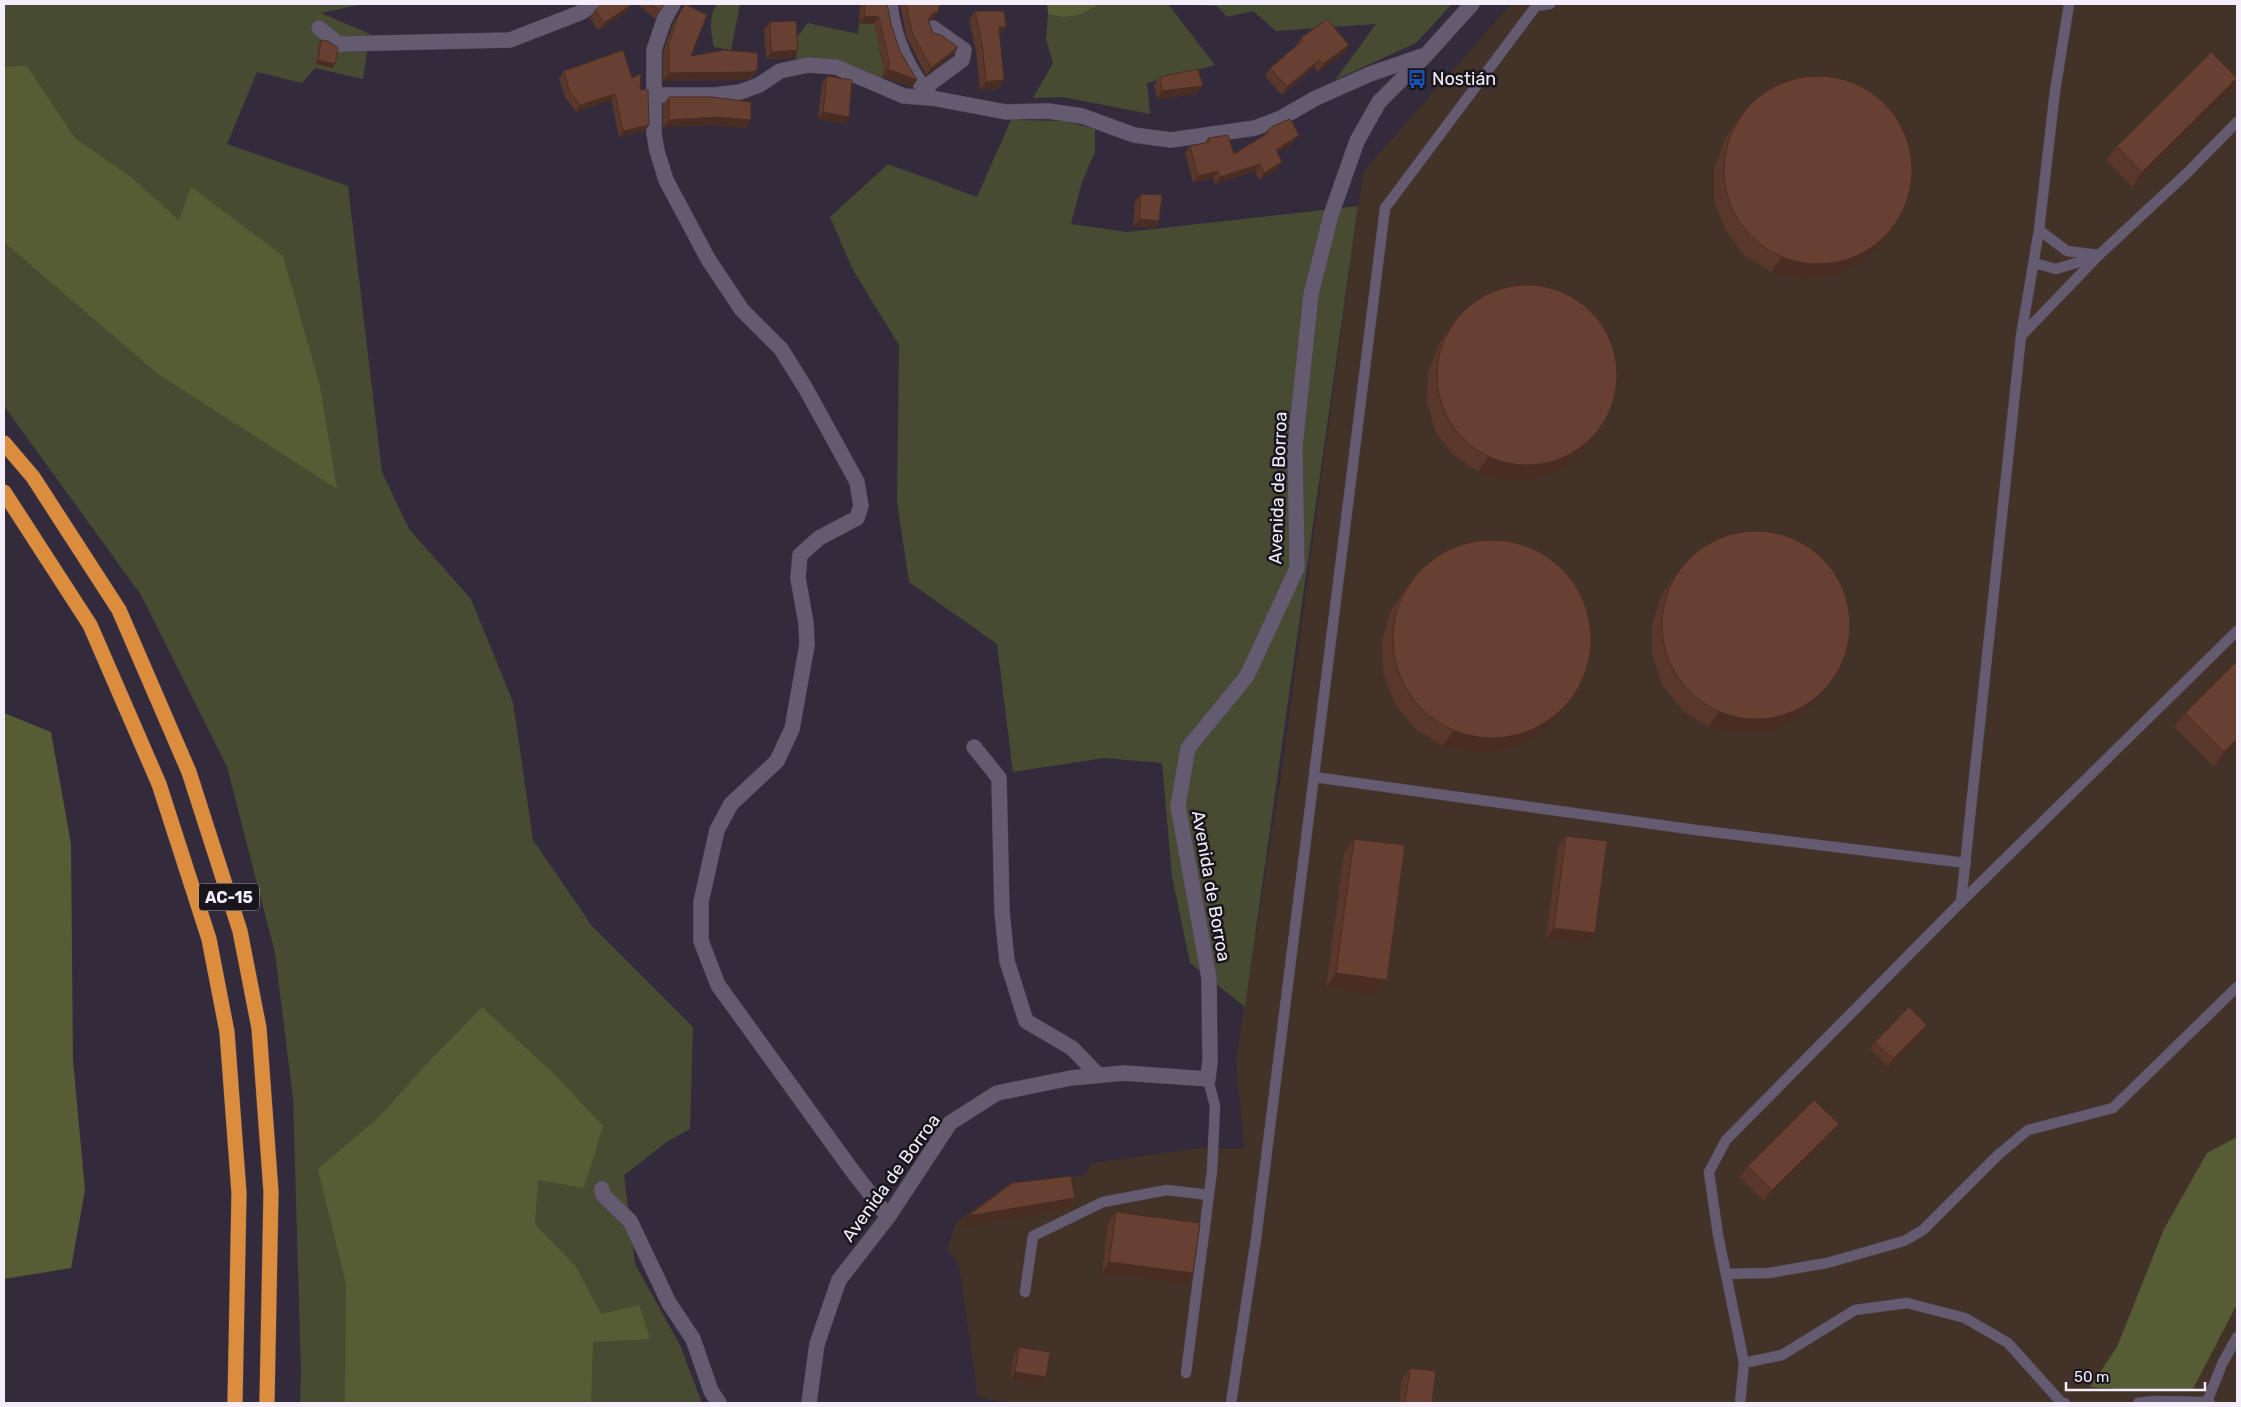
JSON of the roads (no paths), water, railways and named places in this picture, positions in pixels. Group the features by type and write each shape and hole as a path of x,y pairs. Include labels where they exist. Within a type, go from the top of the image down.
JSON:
{"highway":[{"name":"AC-15","path":"4,443 33,477 118,610 190,772 240,931 259,1028 271,1192 267,1403"},
{"name":"AC-15","path":"4,492 90,625 160,784 209,939 227,1032 239,1193 235,1403"}],"street":[{"path":"319,28 339,44 510,40 582,12 593,4"},
{"path":"673,4 664,20 654,50 653,95 657,152 666,180 708,259 742,310 781,349 806,389 857,482 861,506 857,518 819,538 800,555 798,578 806,623 807,645 792,729 777,761 731,804 718,830 701,902 702,940 718,985 888,1217"},
{"path":"890,4 892,25 898,42 928,93"},
{"name":"Avenida de Borroa","path":"808,1403 817,1344 839,1280 888,1217 950,1123 998,1093 1071,1078 1124,1073 1208,1079 1210,1061 1208,978 1178,806 1188,748 1247,676 1296,568 1295,447 1311,294 1331,215 1356,141 1379,102 1426,55 1472,4"},
{"path":"928,93 962,60 964,50 933,28"},
{"path":"653,95 714,95 740,92 759,85 780,71 808,65 836,67 904,96 928,93 1006,112 1048,111 1082,116 1134,135 1171,140 1255,128 1281,118 1316,98 1370,74 1426,55"},
{"path":"974,747 999,778 1002,912 1007,961 1026,1021 1072,1048 1098,1075"},
{"path":"602,1188 603,1195 630,1221 669,1303 693,1339 711,1391 719,1403"}],"lane":[{"path":"1231,1403 1256,1239 1385,208 1536,6 1550,4"},
{"path":"1961,902 2021,336 2040,230 2055,91 2069,4"},
{"path":"2021,336 2099,255 2187,173 2237,122"},
{"path":"2040,230 2067,251 2099,255"},
{"path":"2034,263 2056,269 2099,255"},
{"path":"1740,1403 1744,1363 1726,1274 1709,1172 1726,1140 1961,902 2237,631"},
{"path":"1314,777 1696,830 1966,863"},
{"path":"1726,1274 1769,1273 1827,1262 1904,1240 1923,1230 1998,1155 2028,1130 2112,1108 2237,987"},
{"path":"1186,1373 1209,1195 1215,1106 1208,1079"},
{"path":"1025,1292 1033,1236 1103,1202 1167,1190 1209,1195"},
{"path":"1744,1363 1782,1355 1855,1310 1906,1303 1965,1318 2008,1343 2061,1402 2065,1403"},
{"path":"2138,1403 2153,1401 2209,1402 2222,1364 2237,1337"}],"place":[{"name":"Nostián","path":"1417,79"}]}
